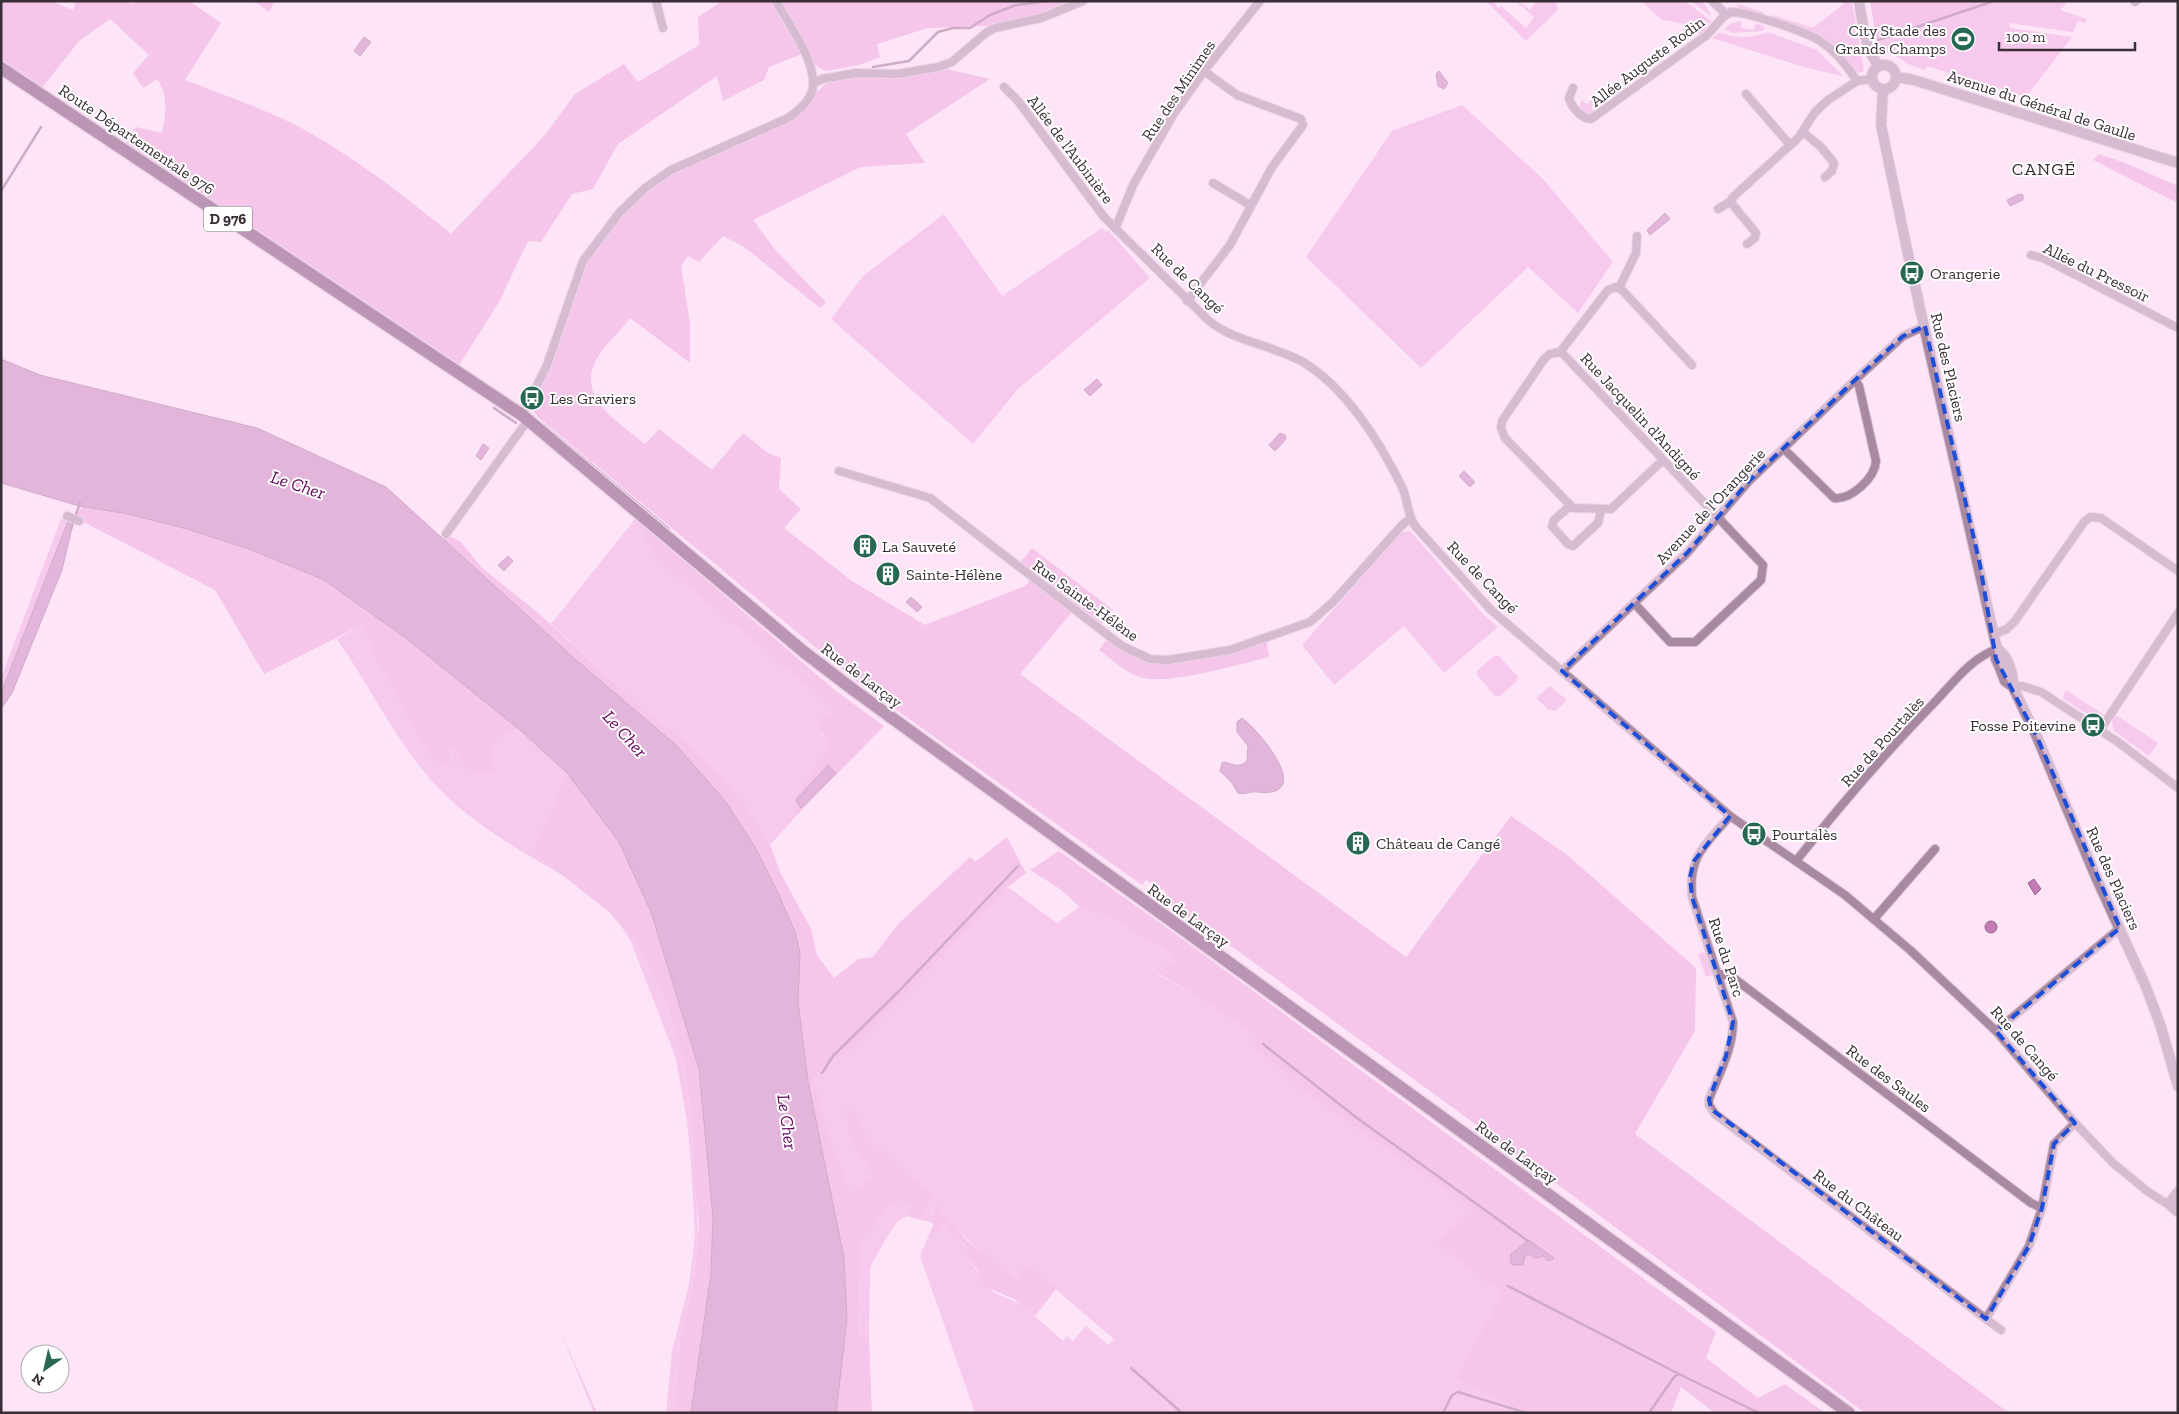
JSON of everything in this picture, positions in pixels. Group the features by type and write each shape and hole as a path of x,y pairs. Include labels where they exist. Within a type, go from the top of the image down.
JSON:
{"main road":[{"name":"Route Départementale 976","path":"1,68 456,370 525,418"},
{"name":"Rue de Larçay","path":"525,418 804,652 855,691 1848,1413"}],"street":[{"path":"656,1 663,28"},
{"path":"446,534 525,418 547,365 583,260 604,232 634,199 671,170 788,118 807,101 814,83 809,62 776,1"},
{"path":"814,83 822,79 856,72 898,74 938,66 956,59 995,28 1041,18 1084,1"},
{"name":"Rue des Minimes","path":"1116,227 1138,175 1173,115 1204,71 1260,1"},
{"name":"Allée Auguste Rodin","path":"1712,1 1726,14"},
{"path":"1858,1 1871,55 1879,66 1891,67 1897,77 1893,86 1884,90 1878,88 1872,79 1873,72 1879,66"},
{"name":"Allée Auguste Rodin","path":"1573,88 1569,98 1571,103 1582,116 1592,119 1707,35 1726,14 1739,12 1816,39 1825,45 1858,81"},
{"path":"1187,300 1230,245 1272,167 1303,125 1301,119 1237,95 1204,71"},
{"name":"Avenue du Général de Gaulle","path":"1897,77 1914,80 2178,163"},
{"path":"1718,209 1731,201 1803,132 1821,106 1858,81 1872,79"},
{"name":"Allée de l'Aubinière","path":"1004,87 1018,101 1094,205 1116,227"},
{"name":"Rue des Placiers","path":"1884,90 1881,125 1994,634 1997,649 1996,659 2005,681 2012,687 2038,737 2154,1006 2178,1086"},
{"path":"1746,94 1790,145"},
{"path":"1803,132 1821,147 1834,163 1832,171 1825,177"},
{"path":"1213,183 1250,205"},
{"path":"1731,201 1756,233 1747,244"},
{"name":"Rue de Cangé","path":"1116,227 1187,300 1222,330 1277,349 1318,373 1337,392 1368,430 1402,487 1410,519 1490,609 1730,816 1845,895 1874,919 1996,1031 2112,1163 2147,1191 2176,1206"},
{"path":"1620,288 1636,253 1637,236"},
{"name":"Allée du Pressoir","path":"2031,255 2043,258 2178,328"},
{"path":"1620,288 1608,290 1562,354 1550,354 1544,359 1506,415 1501,428 1505,438 1570,506 1577,509 1612,509 1663,460"},
{"path":"1620,288 1692,366"},
{"name":"Avenue de l'Orangerie","path":"1562,671 1687,553 1749,481 1855,380 1903,336 1925,326"},
{"name":"Rue Jacquelin d'Andigné","path":"1562,354 1762,563 1761,580 1692,643 1670,642 1634,603"},
{"path":"1784,449 1834,498 1850,494 1874,472 1876,461 1859,386 1855,380"},
{"name":"Rue Sainte-Hélène","path":"839,471 930,498 1122,646 1143,657 1159,661 1230,650 1310,622 1328,607 1403,524 1410,519"},
{"path":"1570,506 1554,520 1552,526 1572,546 1598,523 1601,510"},
{"path":"67,516 79,521"},
{"path":"1994,634 2007,628 2015,621 2084,522 2090,518 2100,518 2178,571"},
{"path":"2100,730 2178,614"},
{"name":"Rue de Pourtalès","path":"1796,861 1896,742 1968,667 1984,654 1997,649"},
{"path":"2012,687 2034,689 2100,730 2178,788"},
{"name":"Rue du Parc","path":"1715,1114 1709,1104 1709,1099 1726,1056 1733,1032 1733,1022 1719,974 1692,897 1690,877 1694,861 1730,816"},
{"path":"1874,919 1935,849"},
{"path":"1996,1031 2120,928"},
{"name":"Rue des Saules","path":"1719,974 1731,976 2031,1203 2042,1208"},
{"name":"Rue du Château","path":"1715,1114 2001,1330"},
{"path":"1986,1319 2029,1246 2042,1208 2054,1144 2075,1123"}],"highlighted area":[{"path":"1925,326 1980,565 1996,659 2037,737 2120,928 1996,1031 2075,1123 2054,1144 2042,1208 2029,1246 1986,1319 1711,1109 1709,1099 1726,1056 1733,1022 1692,897 1690,877 1694,861 1730,816 1562,671 1687,553 1749,481 1903,336"}],"shaded area":[{"path":"1,1 51,1 73,10 76,1 128,1 133,4 136,1 189,1 221,23 185,80 266,111 312,134 348,156 383,181 451,234 545,135 575,94 624,64 638,82 699,45 698,17 722,1 765,1 766,3 770,1 1083,1 1011,25 928,28 877,44 880,57 860,65 826,71 809,62 804,53 769,67 764,80 723,101 717,76 618,144 593,189 572,194 541,242 528,241 499,302 456,370 121,149 136,127 162,133 165,119 165,98 157,79 143,88 133,73 149,55 110,19 79,41 38,93 1,68"},
{"path":"254,1 275,1 269,12"},
{"path":"1486,1 1493,1 1498,8 1501,6 1526,28 1534,17 1516,1 1519,1 1530,10 1537,1 1556,1 1558,10 1526,41"},
{"path":"1641,1 1685,1 1711,21 1701,35 1681,23 1662,20"},
{"path":"1691,1 1703,1 1711,15 1709,15"},
{"path":"1852,1 1864,71 1858,73 1822,38 1772,20 1773,15 1813,28 1846,2"},
{"path":"1870,1 2000,1 1877,42"},
{"path":"2000,1 2064,1 2067,3 2060,10 2087,19 2085,23 2078,21 2073,32 2009,23 2010,28 2072,37 2026,97 1927,66 1925,70 1910,65 1893,54 1881,51 1877,42"},
{"path":"1738,4 1763,12 1765,15 1763,17 1739,9"},
{"path":"1742,21 1741,28 1754,30 1756,23 1765,27 1763,31 1732,33 1724,29 1732,23"},
{"path":"1720,32 1731,36 1744,37 1757,36 1768,32 1817,50 1843,76 1807,68 1712,38"},
{"path":"938,67 990,79 906,134 925,163 861,167 753,220 777,252 826,302 820,308 743,246 723,236 699,262 688,256 681,266 690,323 690,363 630,318 599,354 591,374 592,387 596,398 604,409 645,444 659,429 712,470 743,433 768,453 781,458 779,489 801,509 784,528 852,581 925,625 1025,586 1032,578 1074,610 1020,674 1406,957 1511,816 1566,854 1696,968 1695,1031 1635,1134 2009,1413 1865,1413 1541,1172 1238,951 1164,901 1167,894 1163,889 1158,891 1158,888 1146,880 1142,885 856,681 538,417 529,405 583,261 620,212 671,170 795,112 833,77 898,74"},
{"path":"1593,98 1598,102 1591,108 1597,113 1587,115 1580,107 1581,100 1587,104"},
{"path":"1462,105 1543,179 1613,262 1578,313 1528,267 1421,368 1306,257 1392,131"},
{"path":"2099,154 2178,186 2178,203 2093,160"},
{"path":"944,214 1002,296 1102,228 1106,232 1108,230 1150,278 1018,389 973,444 831,319 863,276"},
{"path":"83,506 128,514 187,529 249,549 324,580 403,636 520,730 502,735 495,742 494,771 473,771 464,766 455,749 451,749 450,759 447,763 436,761 419,738 373,653 362,625 264,674 215,590 74,517"},
{"path":"61,519 68,521 1,693 1,678"},
{"path":"635,519 651,552 668,570 833,708 822,733 827,740 826,750 794,798 797,815 770,845 744,802 720,774 685,741 648,713 551,624"},
{"path":"635,519 836,691 884,726 797,815 794,798 826,750 827,740 822,731 822,724 824,717 829,716 833,708 668,570 651,552"},
{"path":"1410,531 1483,614 1498,627 1444,673 1404,626 1334,685 1302,645 1402,532"},
{"path":"446,534 461,542 482,568 537,612 648,713 685,741 720,774 744,802 770,845 781,874 811,929 817,955 834,978 858,959 873,957 899,923 970,857 975,862 1007,837 1026,873 1008,887 850,1051 835,1058 814,1076 827,1129 851,1192 874,1175 849,1140 846,1109 853,1108 865,1133 873,1142 933,1196 920,1220 907,1216 913,1206 912,1203 895,1201 884,1210 884,1214 861,1243 858,1335 869,1337 872,1413 836,1413 847,1320 844,1258 808,1081 798,1001 800,953 726,803 676,746 575,659 442,539"},
{"path":"1032,548 1113,610 1102,624 1021,562"},
{"path":"362,625 373,653 419,738 432,755 450,759 451,749 455,749 461,761 494,771 495,742 502,735 520,730 567,773 533,852 572,881 478,823 445,795 430,779 404,745 337,639"},
{"path":"1109,636 1131,651 1168,660 1266,638 1269,657 1204,673 1168,679 1152,679 1134,675 1099,650"},
{"path":"1495,655 1499,656 1518,677 1517,681 1500,696 1495,696 1477,675 1477,671"},
{"path":"1550,686 1567,700 1556,711 1549,710 1536,698"},
{"path":"2066,690 2104,715 2094,718 2062,698"},
{"path":"2116,715 2158,743 2149,756 2114,731 2112,722"},
{"path":"567,773 619,842 651,912 699,1069 713,1218 711,1273 691,1413 674,1413 680,1342 694,1279 699,1225 694,1178 694,1135 684,1062 665,998 637,944 609,912 533,852"},
{"path":"1059,851 1181,938 1716,1332 1706,1358 1758,1398 1785,1384 1825,1413 1715,1413 1681,1387 1671,1413 1523,1413 1456,1380 1501,1293 1437,1242 1475,1209 1310,1096 1254,1045 1259,1038 1198,996 1157,973 1173,961 1164,948 1139,936 1109,915 1084,911 1060,889 1030,870"},
{"path":"1008,887 1057,923 1079,907 1084,911 1109,915 1139,936 1164,948 1173,961 1157,974 1198,996 1259,1038 1255,1045 1310,1096 1476,1209 1438,1242 1501,1293 1456,1380 1523,1413 975,1413 920,1256 928,1237 930,1241 942,1221 967,1247 967,1257 993,1292 1022,1305 1063,1341 1067,1336 1073,1341 1086,1326 1108,1345 1114,1339 1026,1264 1015,1279 993,1263 935,1207 930,1222 920,1220 933,1196 873,1142 865,1133 853,1108 846,1109 849,1140 874,1175 851,1192 827,1129 814,1076 835,1058 850,1050"},
{"path":"621,926 637,944 665,998 684,1062 694,1135 698,1237 694,1279 680,1342 674,1413 666,1413 672,1351 689,1284 695,1234 687,1121 676,1059 631,942"},
{"path":"1705,952 1713,975 1706,977 1698,954"},
{"path":"895,1201 912,1203 913,1206 907,1216 898,1221 870,1267 869,1337 858,1336 861,1243 884,1214 884,1210"},
{"path":"936,1206 967,1241 1015,1279 1026,1264 1056,1289 1035,1316 1014,1299 986,1287 977,1269 967,1257 967,1247 942,1221 931,1241 928,1237 934,1224 930,1222"},
{"path":"559,1328 595,1408 597,1413 594,1413"}],"water":[{"path":"364,37 371,42 360,56 354,51"},
{"path":"1439,71 1448,83 1444,89 1438,86 1436,74"},
{"path":"2019,194 2023,195 2023,200 2010,206 2007,200"},
{"path":"1665,213 1670,219 1650,235 1647,230"},
{"name":"Le Cher","path":"1,359 40,375 257,428 386,487 575,659 676,745 726,802 755,847 779,895 795,932 800,953 798,1001 808,1081 844,1258 847,1320 836,1413 691,1413 711,1273 713,1218 699,1069 651,912 619,842 567,773 520,730 403,636 324,580 249,549 187,529 128,514 79,506 1,483"},
{"path":"1097,379 1102,385 1090,396 1084,390"},
{"path":"1280,433 1285,435 1286,439 1275,451 1269,445"},
{"path":"483,444 489,448 481,460 476,456"},
{"path":"1464,471 1475,482 1470,487 1459,476"},
{"path":"68,521 72,522 72,528 62,570 12,693 1,709 1,693"},
{"path":"508,556 513,561 504,571 498,565"},
{"path":"911,597 922,607 917,612 906,602"},
{"path":"1242,718 1261,736 1279,763 1283,775 1282,785 1274,791 1238,793 1232,783 1220,771 1222,763 1239,765 1247,761 1248,746 1237,732 1237,722"},
{"path":"828,765 836,773 801,808 796,800"},
{"path":"2034,879 2041,889 2035,895 2028,883"},
{"path":"1989,921 1993,921 1997,927 1993,933 1989,933 1985,929 1985,925"},
{"path":"1529,1240 1554,1258 1548,1261 1544,1256 1535,1258 1529,1254 1525,1256 1523,1265 1513,1265 1510,1262 1511,1254"}],"waterway":[{"path":"873,67 909,61 938,32 953,28 970,28 990,15 1016,5 1050,1"},
{"path":"1878,40 1994,1"},
{"path":"1,191 41,127"},
{"path":"494,408 516,423"},
{"path":"544,425 669,529"},
{"path":"71,529 80,503"},
{"path":"822,1073 833,1056 899,991 1018,866"},
{"path":"1263,1044 1357,1118 1528,1241"},
{"path":"1508,1286 1679,1374"},
{"path":"1131,1368 1182,1413"},
{"path":"1649,1413 1674,1377 1679,1374 1759,1413"},
{"path":"1443,1413 1452,1395 1458,1392 1527,1413"}],"place":[{"name":"City Stade des Grands Champs","path":"1963,39"},
{"name":"Orangerie","path":"1912,273"},
{"name":"Les Graviers","path":"532,398"},
{"name":"La Sauveté","path":"865,546"},
{"name":"Sainte-Hélène","path":"888,574"},
{"name":"Fosse Poitevine","path":"2093,725"},
{"name":"Pourtalès","path":"1754,834"},
{"name":"Château de Cangé","path":"1358,843"}],"district":[{"name":"CANGÉ","path":"2044,169"}]}
